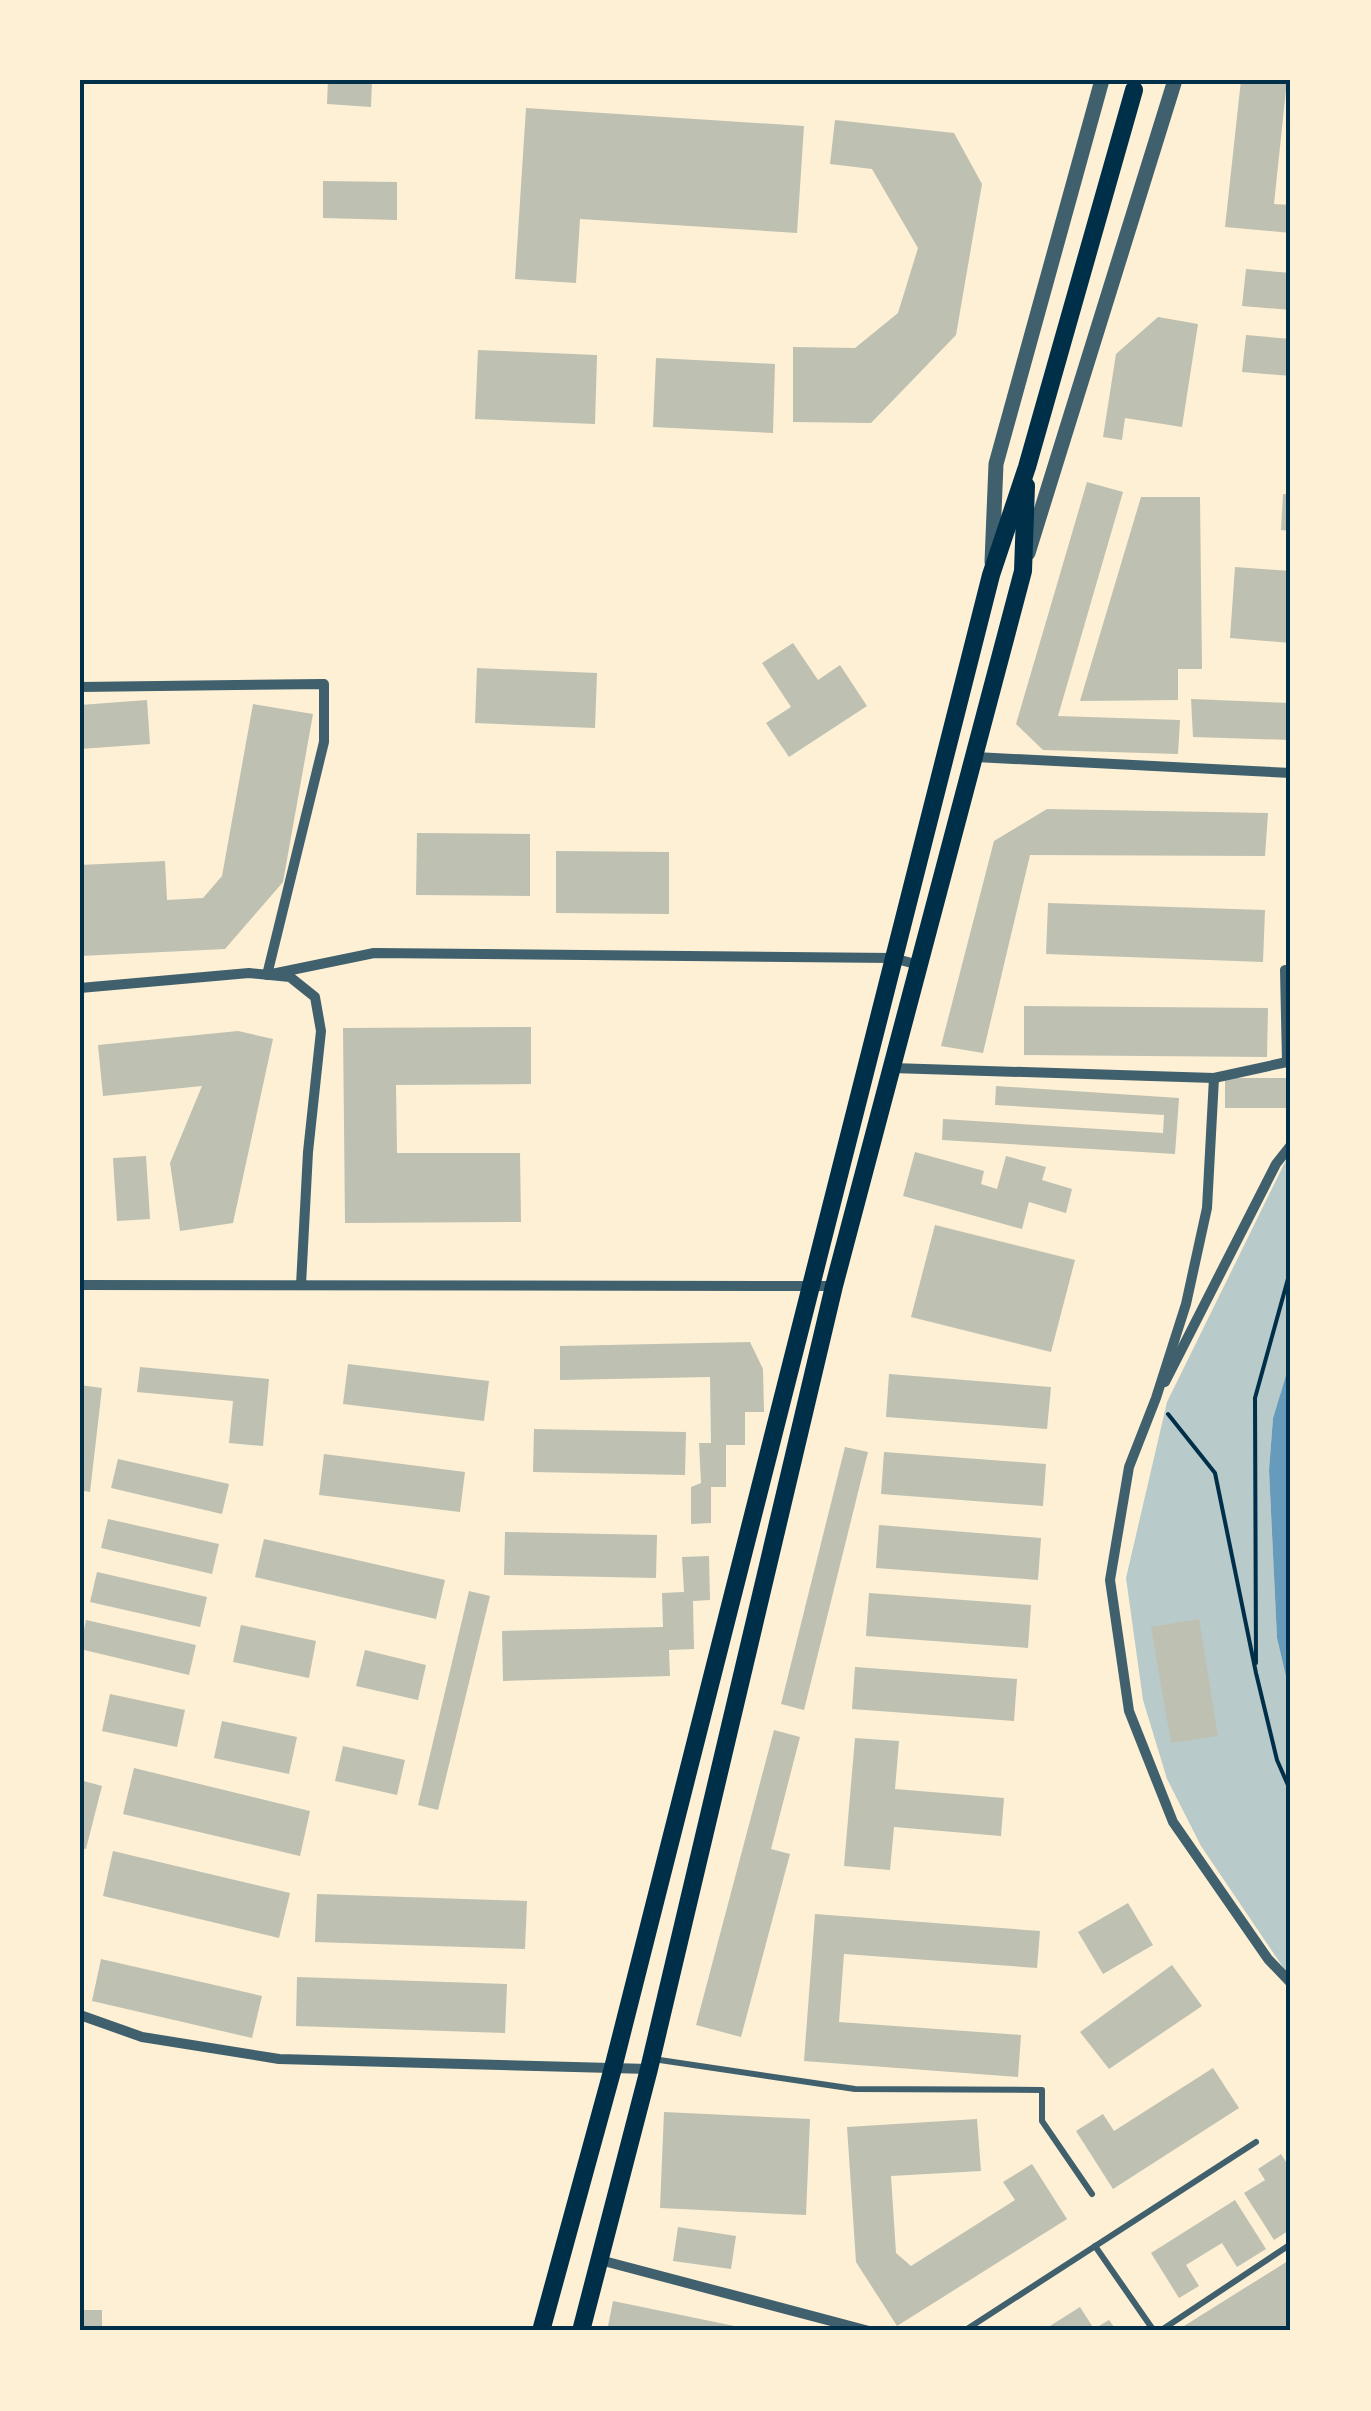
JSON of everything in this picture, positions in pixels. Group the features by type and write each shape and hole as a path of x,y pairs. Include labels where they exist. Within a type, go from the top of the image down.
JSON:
{"main road":[{"path":"541,2331 613,2068 991,575 1027,467 1134,90"},
{"path":"581,2331 651,2064 834,1286 1023,571 1027,467"}],"street":[{"path":"991,575 996,464 1102,80"},
{"path":"1023,571 1173,83"},
{"path":"80,686 324,684 324,742 266,975"},
{"path":"975,757 1291,773"},
{"path":"266,975 374,953 893,958 919,966"},
{"path":"892,1068 1214,1078 1287,1062 1284,970"},
{"path":"80,988 249,973 290,978 315,997 322,1031 308,1152 301,1285"},
{"path":"1214,1078 1206,1208 1186,1304 1156,1398 1128,1467 1110,1580 1129,1711 1173,1822 1268,1960 1291,1983"},
{"path":"1156,1398 1276,1164 1291,1145"},
{"path":"80,1285 834,1286"},
{"path":"80,2015 142,2037 279,2058 613,2068 651,2064"},
{"path":"600,2260 869,2331"}],"lane":[{"path":"651,2064 855,2089 1042,2090 1042,2121 1092,2194"},
{"path":"964,2331 1256,2142"},
{"path":"1095,2246 1157,2331 1291,2244"}],"path":[{"path":"1256,1673 1255,1398 1291,1268"},
{"path":"1156,1398 1215,1473 1256,1673 1277,1760 1291,1792"}],"shaded area":[{"path":"1291,1150 1291,1359 1273,1418 1269,1470 1277,1638 1291,1698 1291,1979 1201,1846 1167,1779 1143,1700 1126,1578 1167,1402"}],"water":[{"path":"1291,1359 1291,1698 1277,1638 1269,1470 1273,1418"}],"building":[{"path":"328,80 372,80 371,107 327,104"},
{"path":"1241,80 1287,80 1274,204 1291,205 1291,233 1225,227"},
{"path":"526,108 804,126 797,233 580,219 576,283 515,279"},
{"path":"835,120 954,133 982,184 956,335 871,423 793,422 793,347 855,348 898,313 918,248 872,169 830,164"},
{"path":"323,181 397,182 397,220 323,218"},
{"path":"1246,269 1291,273 1291,310 1242,306"},
{"path":"1158,317 1198,324 1182,427 1125,418 1122,440 1103,437 1116,354"},
{"path":"1246,335 1291,339 1291,376 1242,372"},
{"path":"478,350 597,355 595,424 475,419"},
{"path":"656,358 775,364 773,433 653,427"},
{"path":"1087,482 1123,492 1058,716 1180,720 1178,754 1043,750 1016,724"},
{"path":"1283,494 1291,494 1291,531 1281,530"},
{"path":"1141,497 1200,497 1202,669 1178,669 1178,700 1080,701"},
{"path":"1235,567 1291,571 1291,643 1230,638"},
{"path":"793,643 818,680 840,665 867,706 789,757 766,723 791,707 762,663"},
{"path":"477,668 597,673 595,728 475,723"},
{"path":"1191,699 1291,703 1291,740 1193,737"},
{"path":"147,700 150,744 80,749 80,705"},
{"path":"253,704 313,714 283,882 225,949 80,956 80,865 165,861 167,900 203,898 222,876"},
{"path":"1047,809 1268,813 1265,856 1030,855 983,1053 941,1046 994,841"},
{"path":"417,833 530,834 530,896 416,895"},
{"path":"556,851 669,852 669,914 556,913"},
{"path":"1048,903 1265,910 1263,962 1046,954"},
{"path":"1024,1006 1268,1008 1267,1057 1024,1055"},
{"path":"531,1027 531,1084 396,1085 397,1153 520,1153 521,1222 345,1223 343,1028"},
{"path":"238,1031 273,1039 233,1223 180,1231 170,1163 202,1086 103,1096 98,1045"},
{"path":"1225,1078 1291,1078 1291,1108 1225,1108"},
{"path":"996,1086 1179,1098 1175,1154 942,1140 943,1119 1163,1133 1164,1115 995,1105"},
{"path":"915,1152 984,1171 981,1184 997,1189 1006,1156 1046,1167 1042,1180 1072,1189 1066,1213 1029,1202 1022,1229 903,1196"},
{"path":"146,1156 150,1219 117,1221 113,1158"},
{"path":"935,1225 1075,1260 1051,1352 911,1317"},
{"path":"750,1342 763,1369 764,1412 745,1412 745,1445 726,1445 726,1487 711,1487 711,1523 691,1524 691,1487 701,1483 699,1443 711,1443 710,1377 560,1380 560,1346"},
{"path":"348,1364 489,1381 484,1421 343,1404"},
{"path":"140,1367 269,1379 263,1446 229,1443 233,1401 137,1392"},
{"path":"889,1374 1051,1387 1047,1429 886,1417"},
{"path":"80,1385 102,1388 90,1492 80,1490"},
{"path":"534,1429 686,1432 685,1475 533,1472"},
{"path":"845,1447 868,1452 804,1710 781,1704"},
{"path":"884,1452 1046,1464 1043,1506 881,1494"},
{"path":"324,1454 465,1472 460,1512 319,1495"},
{"path":"118,1459 229,1484 222,1514 111,1488"},
{"path":"108,1519 219,1544 212,1574 101,1548"},
{"path":"879,1525 1041,1538 1038,1580 876,1568"},
{"path":"505,1532 657,1535 656,1578 504,1575"},
{"path":"264,1539 445,1580 436,1619 255,1577"},
{"path":"709,1556 710,1600 693,1601 694,1649 669,1650 670,1676 503,1681 502,1631 663,1627 662,1593 684,1592 682,1557"},
{"path":"97,1572 207,1597 200,1627 90,1602"},
{"path":"469,1591 490,1596 438,1810 418,1805"},
{"path":"869,1593 1031,1605 1028,1648 866,1636"},
{"path":"1199,1619 1218,1736 1171,1743 1151,1627"},
{"path":"86,1620 196,1645 189,1675 80,1649"},
{"path":"241,1625 316,1641 309,1678 233,1662"},
{"path":"365,1650 426,1665 418,1700 356,1686"},
{"path":"855,1667 1017,1679 1014,1721 852,1709"},
{"path":"110,1694 185,1710 177,1747 102,1731"},
{"path":"222,1721 297,1737 289,1774 214,1758"},
{"path":"774,1730 800,1737 771,1849 790,1854 741,2037 696,2025"},
{"path":"855,1738 899,1741 895,1789 1004,1798 1001,1836 894,1827 890,1870 844,1866"},
{"path":"343,1746 405,1760 397,1795 335,1781"},
{"path":"134,1768 310,1811 300,1856 123,1814"},
{"path":"80,1780 102,1786 86,1849 80,1848"},
{"path":"113,1851 290,1893 279,1938 103,1896"},
{"path":"317,1894 527,1901 525,1949 315,1942"},
{"path":"1128,1903 1153,1945 1103,1974 1078,1932"},
{"path":"815,1914 1040,1931 1037,1968 844,1954 839,2022 1021,2035 1018,2077 804,2061"},
{"path":"101,1959 262,1996 252,2038 92,2001"},
{"path":"1172,1965 1202,2006 1109,2069 1080,2032"},
{"path":"297,1977 507,1984 505,2033 296,2026"},
{"path":"1213,2068 1239,2108 1113,2189 1076,2131 1103,2114 1114,2131"},
{"path":"664,2112 810,2119 806,2215 660,2208"},
{"path":"977,2119 981,2171 891,2176 896,2253 911,2266 1015,2200 1003,2182 1032,2164 1067,2219 897,2326 856,2262 847,2127"},
{"path":"1281,2154 1291,2170 1291,2229 1274,2240 1244,2193 1265,2180 1258,2169"},
{"path":"1235,2200 1266,2249 1237,2267 1222,2243 1186,2265 1199,2286 1179,2298 1151,2253"},
{"path":"678,2227 736,2236 731,2269 673,2261"},
{"path":"1291,2259 1291,2324 1280,2331 1187,2331 1184,2326"},
{"path":"613,2301 749,2329 749,2331 607,2331"},
{"path":"1080,2307 1094,2329 1109,2320 1117,2331 1042,2331"},
{"path":"80,2310 102,2310 102,2331 80,2331"}]}
